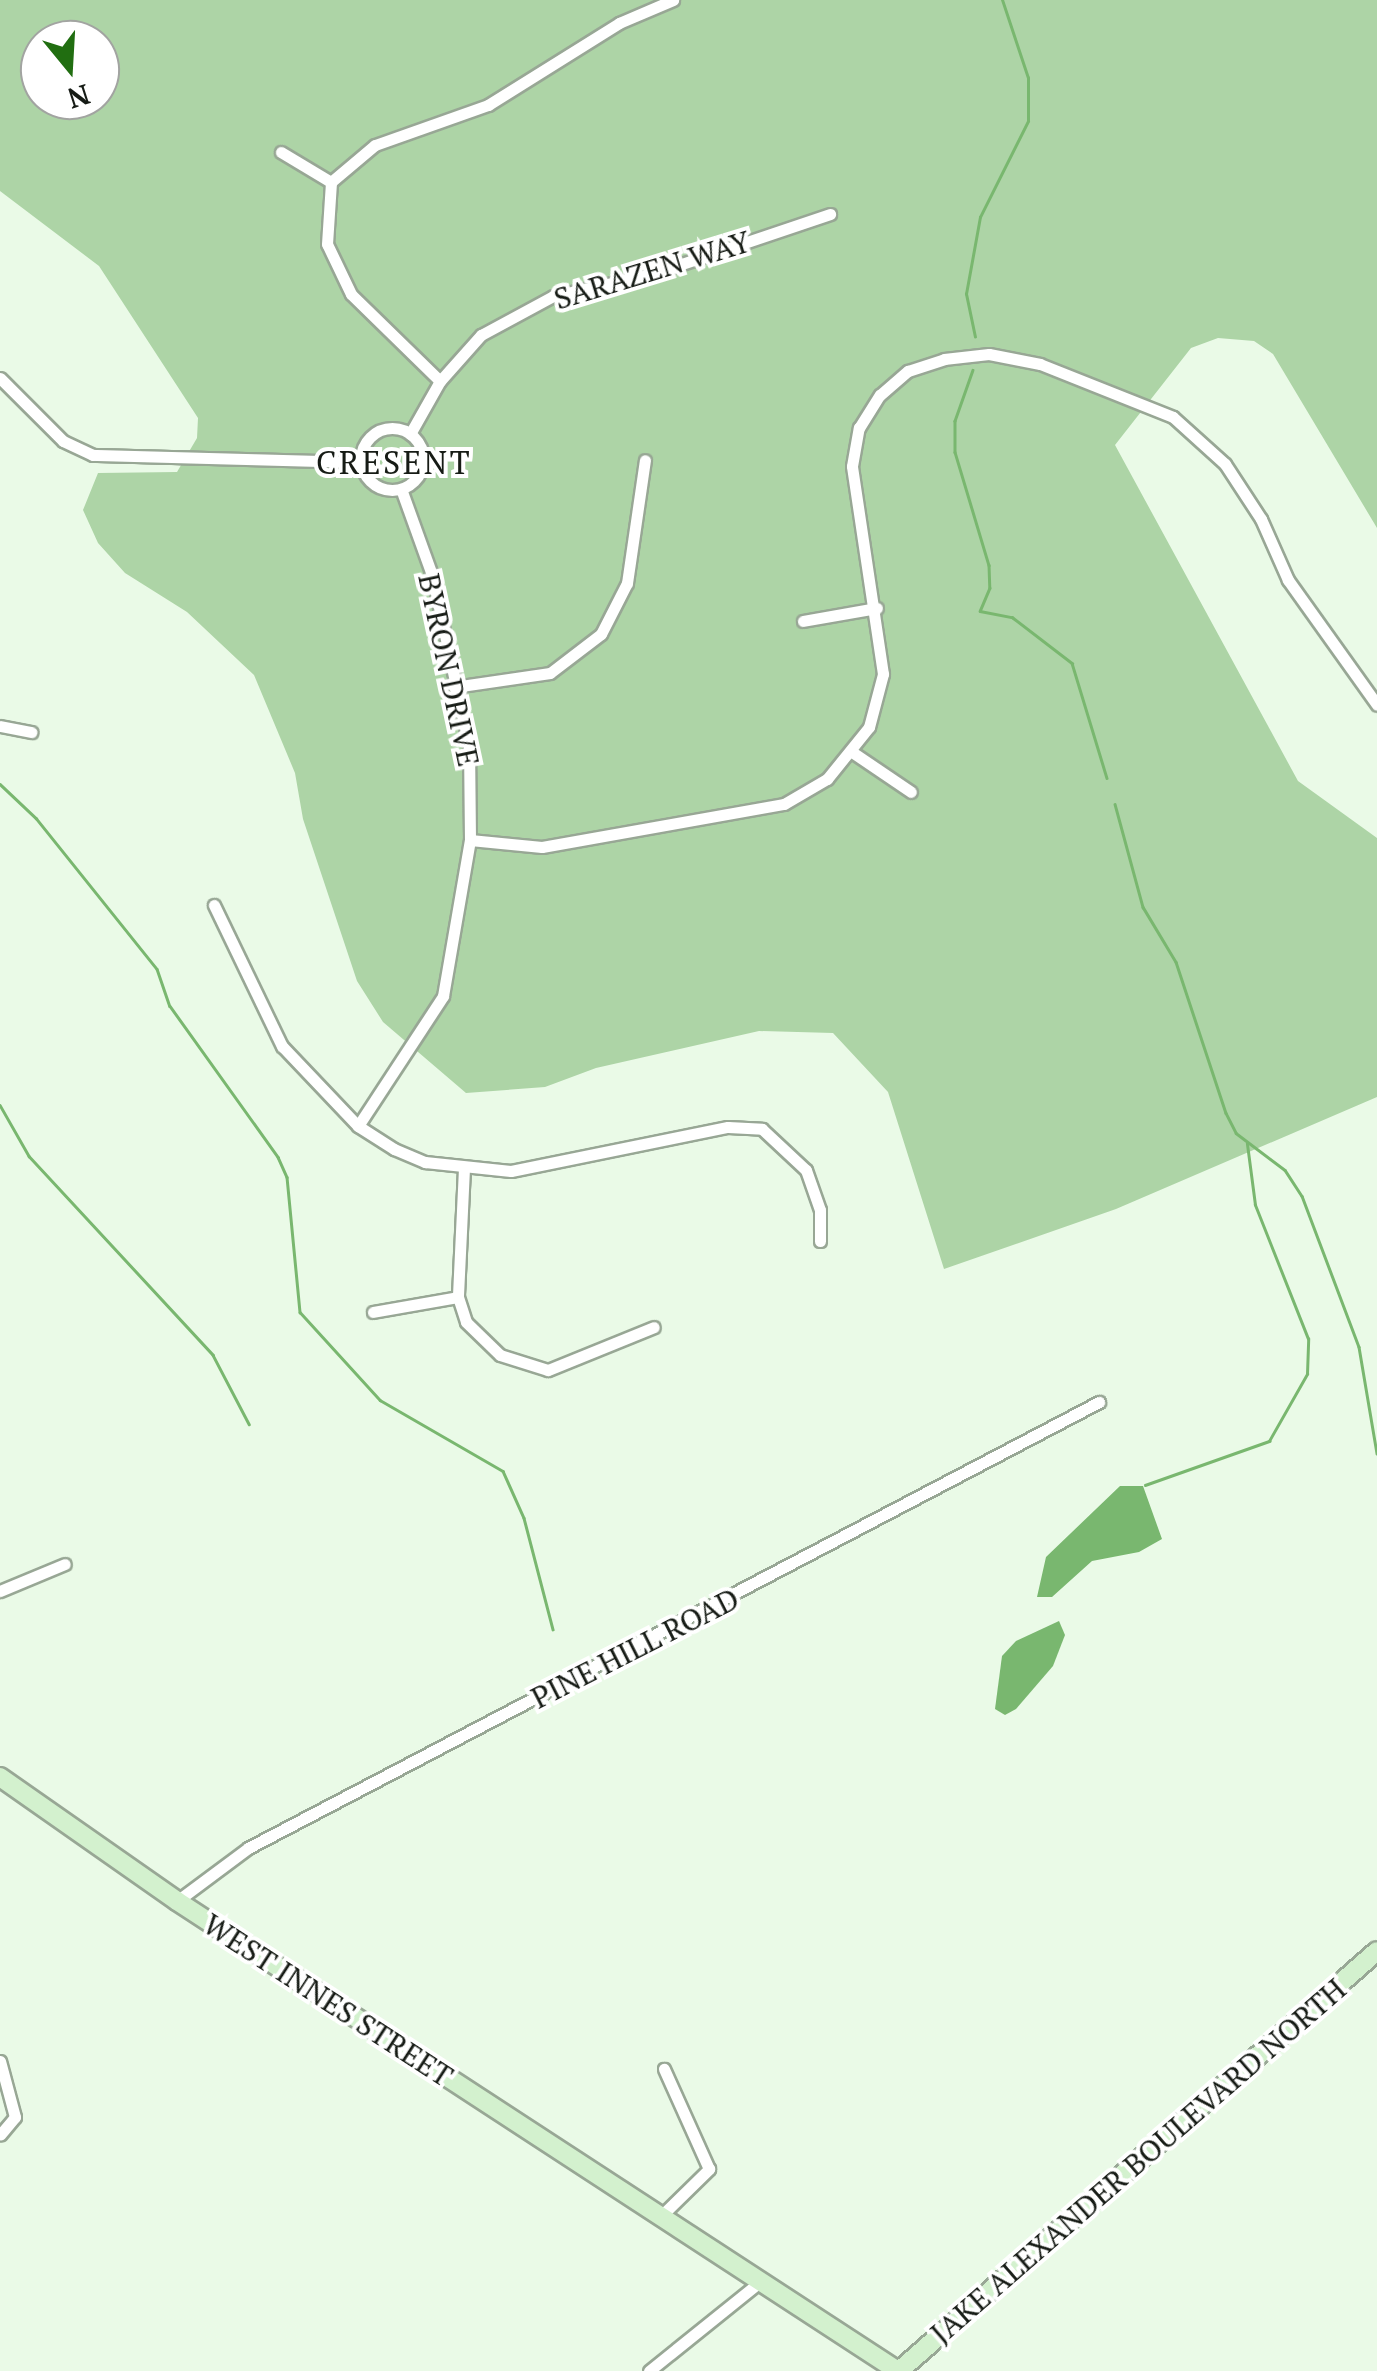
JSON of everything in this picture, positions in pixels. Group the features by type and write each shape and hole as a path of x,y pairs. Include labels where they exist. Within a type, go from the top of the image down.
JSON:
{"main road":[{"name":"WEST INNES STREET","path":"0,1777 177,1901 898,2371"},
{"name":"JAKE ALEXANDER BOULEVARD NORTH","path":"898,2371 1377,1951"}],"street":[{"path":"440,381 351,294 328,244 331,182 376,145 488,105 619,22 673,0"},
{"path":"280,152 331,182"},
{"name":"SARAZEN WAY","path":"410,434 440,381 481,336 553,296 652,274 830,214"},
{"path":"470,840 542,848 784,804 827,779 852,752 880,697 877,608 852,466 869,409 908,371 944,360 989,354 1023,360 1173,416 1226,464 1261,520 1288,580 1377,705"},
{"path":"0,378 63,441 93,455 361,462"},
{"path":"381,430 410,434 423,459 417,478 401,489 374,485 361,462 366,443 381,430"},
{"path":"454,687 550,673 602,634 627,582 645,460"},
{"name":"BYRON DRIVE","path":"358,1126 443,996 470,840 469,746 432,574 401,489"},
{"path":"803,620 877,608"},
{"path":"0,726 32,732"},
{"path":"852,752 911,792"},
{"path":"214,905 282,1046 358,1126 425,1162 512,1172 728,1128 762,1129 806,1170 820,1210 820,1241"},
{"path":"464,1168 458,1297 466,1322 500,1354 548,1370 654,1326"},
{"path":"373,1312 458,1297"},
{"name":"PINE HILL ROAD","path":"177,1901 248,1848 1099,1402"},
{"path":"0,1591 66,1564"},
{"path":"0,2061 16,2117 0,2136"},
{"path":"660,2216 709,2169 664,2069"},
{"path":"649,2371 761,2280"}],"shaded area":[{"path":"0,0 1377,0 1377,528 1273,354 1254,341 1218,338 1191,348 1115,445 1298,781 1377,838 1377,1097 1116,1209 944,1269 888,1092 833,1033 759,1031 596,1068 545,1087 466,1093 383,1022 357,981 303,819 295,773 254,675 187,612 125,573 98,543 83,510 98,473 177,472 197,438 198,418 99,266 0,191"},
{"path":"1120,1486 1143,1486 1162,1539 1139,1552 1092,1561 1052,1597 1037,1597 1046,1557"},
{"path":"1059,1621 1065,1635 1053,1666 1016,1709 1005,1715 995,1709 1002,1656 1016,1641"}],"waterway":[{"path":"975,337 966,294 980,217 1028,121 1028,78 1002,0"},
{"path":"973,370 955,421 955,452 989,565 990,588 980,611 1012,617 1072,663 1107,778"},
{"path":"0,784 36,818 157,969 170,1006 278,1157 287,1177 300,1312 380,1400 503,1471 524,1518 553,1629"},
{"path":"1115,804 1143,907 1176,962 1226,1113 1236,1133 1285,1170 1302,1196 1359,1347 1377,1453"},
{"path":"0,1105 29,1156 213,1355 249,1424"},
{"path":"1145,1485 1269,1441 1307,1374 1308,1339 1255,1205 1247,1144"}],"district":[{"name":"CRESENT","path":"394,462"}]}
